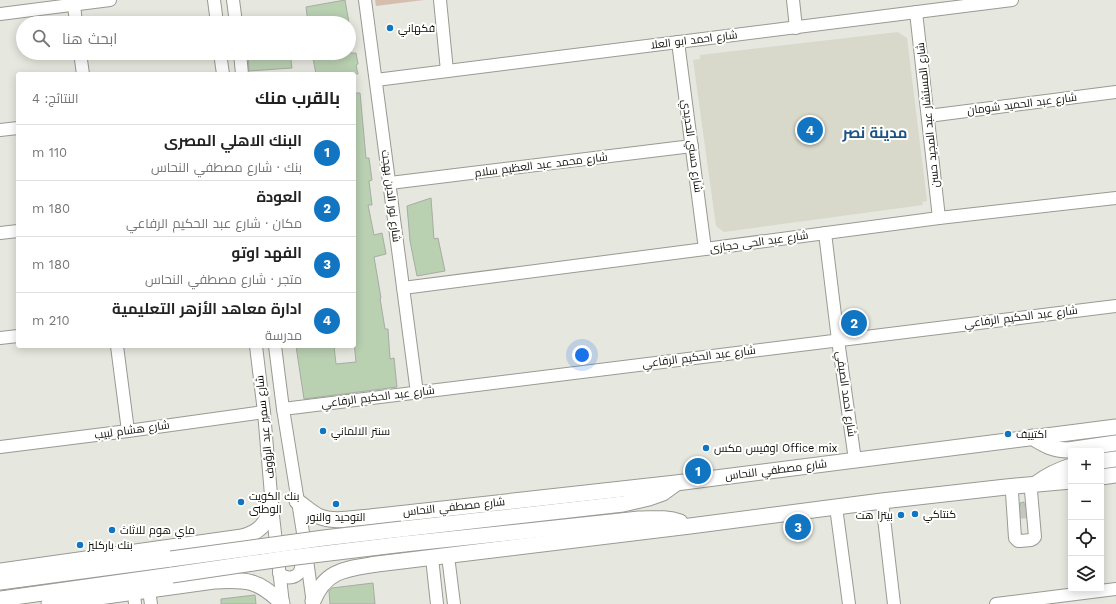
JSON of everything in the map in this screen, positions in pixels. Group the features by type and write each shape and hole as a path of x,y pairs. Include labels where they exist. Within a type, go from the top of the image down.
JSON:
{"main road":[{"name":"شارع مصطفي النحاس","path":"297,501 309,511 324,518 333,520 370,517 676,483 1116,427"},
{"path":"1032,437 1047,446 1061,450 1116,443"},
{"path":"1104,461 1116,459"},
{"path":"1033,491 1046,476 1059,469 1068,467"},
{"path":"1104,477 1116,475"},
{"path":"313,603 319,588 335,574 342,570 378,564 882,501 1033,491 1068,482"},
{"path":"0,582 324,538 623,504 663,493 676,483"},
{"path":"0,570 242,537 255,532 265,523 272,507"},
{"path":"370,517 362,531 361,544 366,557 378,564"},
{"path":"0,599 295,557 404,544 639,520 675,520 690,526"},
{"path":"212,541 219,548 223,563 220,573 214,581"},
{"path":"49,604 150,597 214,581 236,580 250,581 266,588 282,604"}],"street":[{"path":"0,14 110,0"},
{"path":"212,0 215,16"},
{"path":"233,0 235,16"},
{"name":"شارع نور الدين بهجت","path":"365,0 416,393"},
{"path":"440,0 448,71"},
{"path":"793,0 796,28"},
{"name":"شارع احمد ابو العلا","path":"376,80 1012,0"},
{"path":"74,5 75,16"},
{"name":"شارع المستشار عبد المجيد حسن","path":"916,12 939,218"},
{"name":"شارع حسني الحديدي","path":"678,42 705,249"},
{"path":"81,60 83,72"},
{"path":"221,60 223,72"},
{"path":"241,60 242,72"},
{"name":"شارع عبد الحميد شومان","path":"928,116 1116,92"},
{"path":"0,130 16,128"},
{"name":"شارع محمد عبد العظيم سلام","path":"390,184 692,146"},
{"name":"شارع عبد الحى حجازى","path":"403,288 939,218 1116,198"},
{"path":"0,233 16,231"},
{"name":"شارع احمد الصيفي","path":"825,233 855,460"},
{"name":"شارع عبد الحكيم الرفاعي","path":"283,409 1116,306"},
{"path":"0,338 16,336"},
{"path":"117,348 128,431"},
{"name":"شارع سمير عبد الرؤوف","path":"256,348 264,412 282,604"},
{"name":"شارع سمير عبد الرؤوف","path":"275,348 283,409 313,603"},
{"name":"شارع هشام لبيب","path":"0,447 264,412"},
{"path":"1009,493 1023,513 1033,491"},
{"path":"882,501 894,604"},
{"path":"836,507 849,604"},
{"path":"279,573 285,578 294,577 297,575 301,568 300,550 305,546"},
{"path":"448,556 454,604"},
{"path":"432,558 437,604"},
{"path":"996,604 1116,589"}],"shaded area":[{"path":"375,0 424,0 376,6"},
{"path":"898,32 907,38 927,201 922,202 923,205 724,232 716,226 693,60 700,59 700,55"}],"building":[{"path":"345,0 348,16 307,16 306,7"},
{"path":"356,53 358,74 356,74 356,72 316,72 313,60 356,60"},
{"path":"248,60 291,60 292,68 249,71"},
{"path":"356,93 360,93 366,158 369,158 372,180 369,181 372,205 368,205 374,235 382,233 386,254 374,257 385,329 388,329 390,359 394,358 397,387 304,399 296,348 334,348 336,364 356,362 355,348 356,348"},
{"path":"431,198 434,239 438,238 445,271 417,276 410,241 407,206"},
{"path":"1024,502 1025,514 1021,515 1020,503"},
{"path":"373,583 375,604 330,604 329,591 332,588"},
{"path":"255,595 256,604 221,604 221,599"}],"tunnel":[{"path":"1017,513 1029,512"}],"place":[{"name":"فكهاني","path":"390,28"},
{"name":"ادارة معاهد الأزهر التعليمية","path":"810,130"},
{"name":"العودة","path":"854,323"},
{"name":"سنتر الالماني","path":"323,431"},
{"name":"اكتييف","path":"1008,434"},
{"name":"اوفيس مكس Office mix","path":"706,448"},
{"name":"البنك الاهلي المصرى","path":"698,471"},
{"name":"بنك الكويت الوطنى","path":"241,502"},
{"name":"التوحيد والنور","path":"336,504"},
{"name":"كنتاكي","path":"915,514"},
{"name":"بيتزا هت","path":"901,515"},
{"name":"الفهد اوتو","path":"798,527"},
{"name":"ماي هوم للاثاث","path":"112,530"},
{"name":"بنك باركليز","path":"80,545"}],"district":[{"name":"مدينة نصر","path":"875,133"}]}
